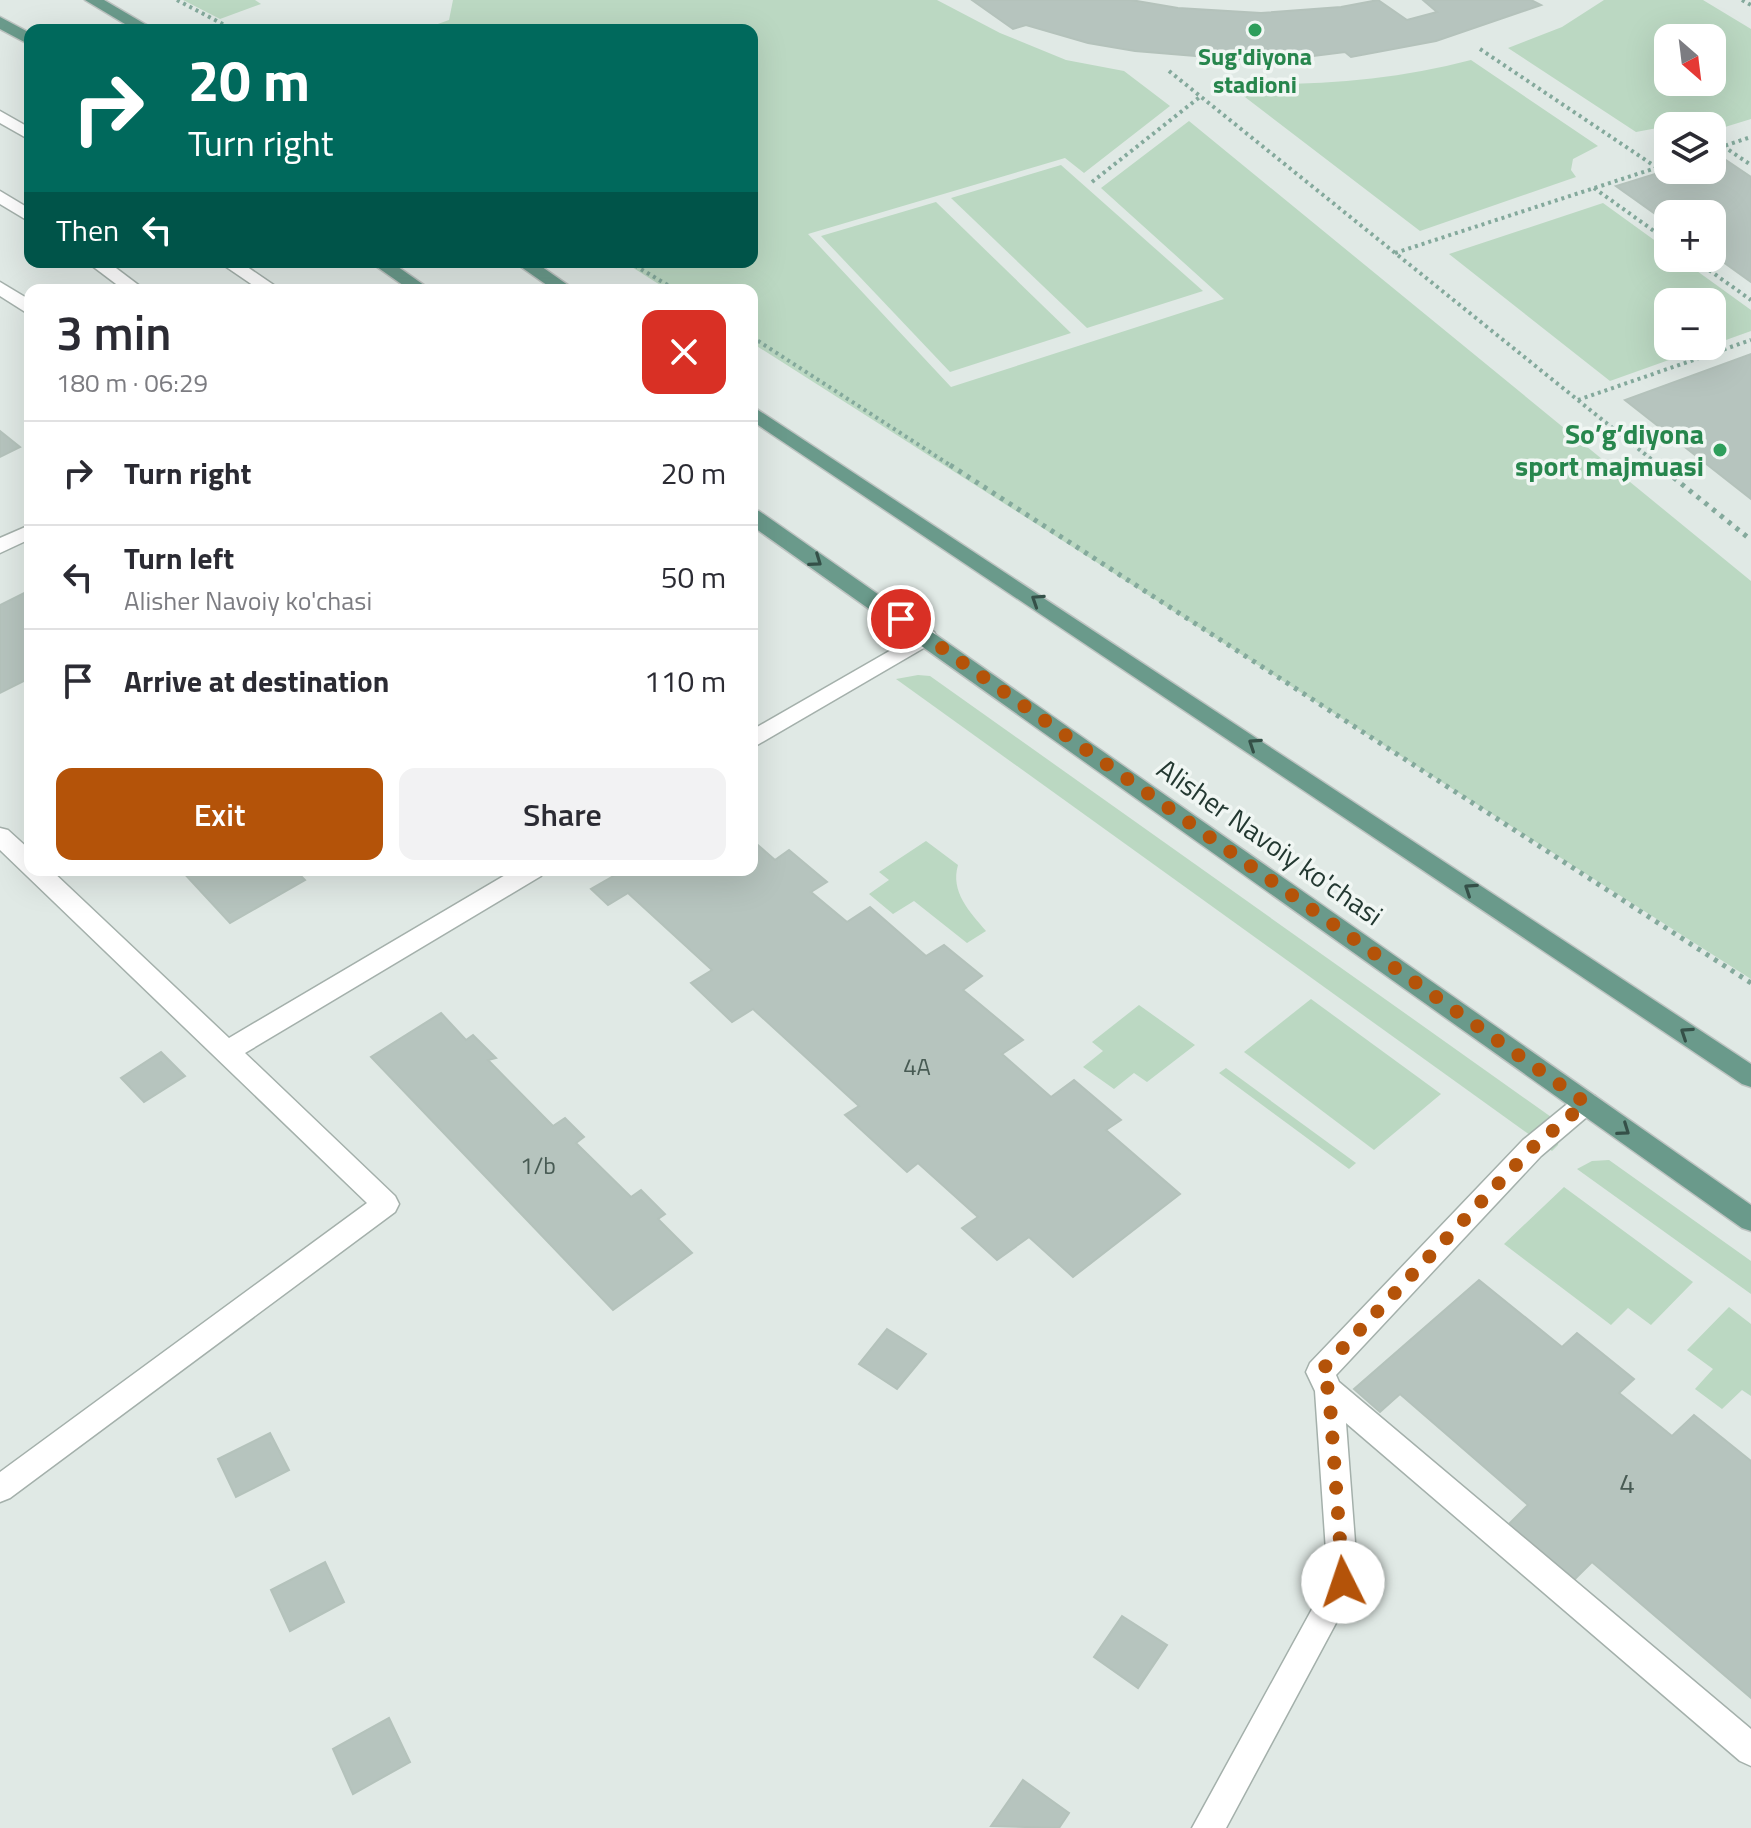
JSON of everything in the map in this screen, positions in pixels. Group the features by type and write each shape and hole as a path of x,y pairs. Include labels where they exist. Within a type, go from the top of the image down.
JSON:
{"main road":[{"path":"93,0 136,24"},
{"path":"0,22 24,36"},
{"path":"388,268 413,284"},
{"path":"532,268 557,284"},
{"path":"758,416 1751,1077"},
{"name":"Alisher Navoiy ko'chasi","path":"758,520 1751,1220"}],"street":[{"path":"0,116 24,131"},
{"path":"0,196 24,213"},
{"path":"105,268 127,284"},
{"path":"237,268 263,284"},
{"path":"0,287 24,305"},
{"path":"0,546 24,534"},
{"path":"758,736 926,637"},
{"path":"0,836 24,858"},
{"path":"0,1489 386,1204 42,876"},
{"path":"228,1051 523,876"},
{"path":"1208,1828 1343,1582 1329,1391 1320,1372 1532,1148 1586,1103"},
{"path":"1329,1391 1751,1750"}],"path":[{"path":"177,0 223,24"},
{"path":"1742,0 1751,5"},
{"path":"1480,49 1654,167"},
{"path":"1169,71 1751,540"},
{"path":"1092,182 1201,96"},
{"path":"1726,145 1751,137"},
{"path":"1726,148 1751,165"},
{"path":"1395,253 1654,169"},
{"path":"1594,188 1654,231"},
{"path":"639,268 666,284"},
{"path":"1712,272 1751,300"},
{"path":"1577,401 1751,340"},
{"path":"758,341 1751,983"}],"green space":[{"path":"183,0 255,0 261,4 220,19"},
{"path":"453,0 937,0 1000,33 1066,60 1124,71 1170,106 1084,173 1065,158 808,234 951,387 1224,299 1101,188 1189,121 1751,581 1751,979 758,347 758,284 659,284 633,268 758,268 758,24 438,24 449,20"},
{"path":"1604,0 1703,0 1751,29 1751,119 1726,127 1726,112 1654,112 1654,129 1636,132 1508,48 1562,27"},
{"path":"1471,60 1598,146 1573,159 1571,170 1576,177 1420,231 1241,94 1250,84 1362,80"},
{"path":"1061,165 1203,291 1087,328 951,198"},
{"path":"936,202 1071,333 950,372 821,236"},
{"path":"1603,203 1654,240 1654,272 1698,272 1721,288 1654,288 1654,360 1669,360 1610,381 1449,254"},
{"path":"1726,292 1751,310 1751,331 1726,340"},
{"path":"930,676 1561,1124 1558,1145 1552,1151 896,679"},
{"path":"926,841 958,865 959,893 986,931 967,943 914,901 893,914 869,894 889,880 879,872"},
{"path":"1311,999 1441,1094 1374,1150 1244,1052"},
{"path":"1139,1005 1195,1045 1147,1082 1134,1073 1114,1089 1083,1067 1103,1051 1092,1042"},
{"path":"1226,1068 1356,1163 1349,1169 1219,1073"},
{"path":"1609,1160 1751,1261 1751,1294 1577,1169 1592,1161"},
{"path":"1564,1187 1693,1282 1651,1325 1628,1308 1611,1325 1504,1244"},
{"path":"1729,1307 1751,1324 1751,1396 1742,1390 1722,1409 1695,1389 1713,1369 1687,1350"}],"building":[{"name":"Sug'diyona stadioni","path":"972,0 1131,0 1178,8 1261,13 1341,7 1378,0 1407,20 1437,12 1423,0 1531,0 1541,5 1436,41 1351,57 1345,52 1281,60 1135,51 1088,43 1026,25 1013,29"},
{"path":"1726,160 1751,177 1751,282 1726,264 1726,200 1654,200 1654,213 1616,186 1654,174 1654,184 1726,184"},
{"name":"So’g’diyona sport majmuasi","path":"1751,354 1751,499 1625,400"},
{"path":"0,431 20,447 0,457"},
{"path":"24,593 24,681 0,693 0,605"},
{"path":"758,845 775,860 789,850 827,882 811,892 847,922 870,907 926,956 944,945 982,976 963,990 1023,1040 1002,1054 1051,1097 1074,1080 1121,1120 1106,1130 1180,1194 1073,1277 1029,1237 997,1260 962,1228 978,1217 918,1163 907,1172 845,1115 859,1106 753,1009 732,1022 691,983 712,970 628,893 608,905 591,889 614,876 758,876"},
{"path":"187,876 301,876 305,880 230,923"},
{"path":"441,1013 466,1040 473,1035 496,1058 488,1060 553,1126 565,1118 584,1137 576,1143 631,1197 641,1190 665,1214 658,1219 692,1253 613,1310 371,1057"},
{"path":"161,1052 185,1076 144,1102 121,1078"},
{"path":"1479,1280 1562,1347 1577,1333 1634,1379 1619,1393 1672,1436 1694,1415 1751,1461 1751,1698 1592,1562 1573,1581 1508,1525 1528,1505 1400,1394 1380,1412 1354,1389"},
{"path":"887,1329 926,1354 897,1389 859,1364"},
{"path":"270,1433 289,1470 236,1497 218,1459"},
{"path":"325,1562 344,1602 290,1631 271,1590"},
{"path":"1122,1616 1167,1645 1138,1688 1094,1657"},
{"path":"389,1718 410,1762 353,1794 333,1749"},
{"path":"1023,1780 1069,1813 1059,1828 991,1826"}],"place":[{"name":"Sug'diyona stadioni","path":"1255,30"},
{"name":"So’g’diyona sport majmuasi","path":"1720,450"}],"route":[{"path":"901,619 1586,1103 1532,1148 1320,1372 1329,1391 1343,1582"}]}
